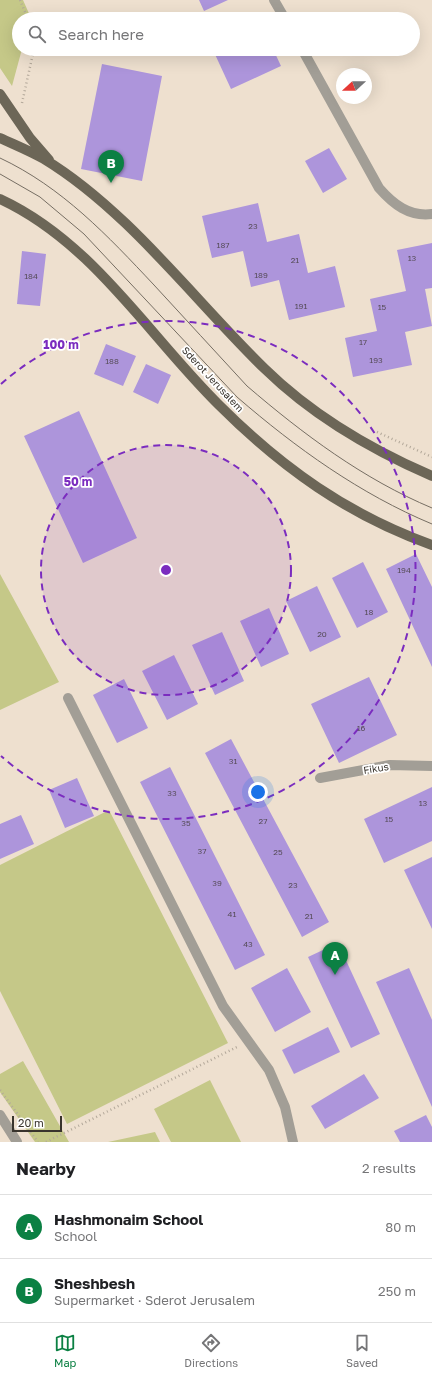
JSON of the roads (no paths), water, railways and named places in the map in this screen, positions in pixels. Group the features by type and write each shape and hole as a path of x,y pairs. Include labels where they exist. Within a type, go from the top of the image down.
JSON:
{"main road":[{"path":"0,94 30,138 62,172"},
{"path":"0,138 43,159 114,213 265,370 301,401 344,430 410,466 432,476"},
{"name":"Sderot Jerusalem","path":"0,199 18,207 68,242 94,268 218,405 257,441 298,474 334,499 370,520 432,545"}],"street":[{"path":"274,0 281,12"},
{"path":"306,56 379,188 392,203 408,212 432,214"},
{"path":"68,698 223,1006 269,1070 285,1107 294,1142"},
{"name":"Fikus","path":"320,778 390,765 432,766"},
{"path":"0,1115 17,1142"}],"tram line":[{"path":"0,158 44,183 83,214 137,267 247,386 268,404 312,438 358,469 432,508"},
{"path":"0,174 40,197 84,234 237,397 259,416 306,452 354,484 379,499 432,524"}],"place":[{"name":"Sheshbesh","path":"111,183"},
{"name":"Hashmonaim School","path":"335,975"}]}
